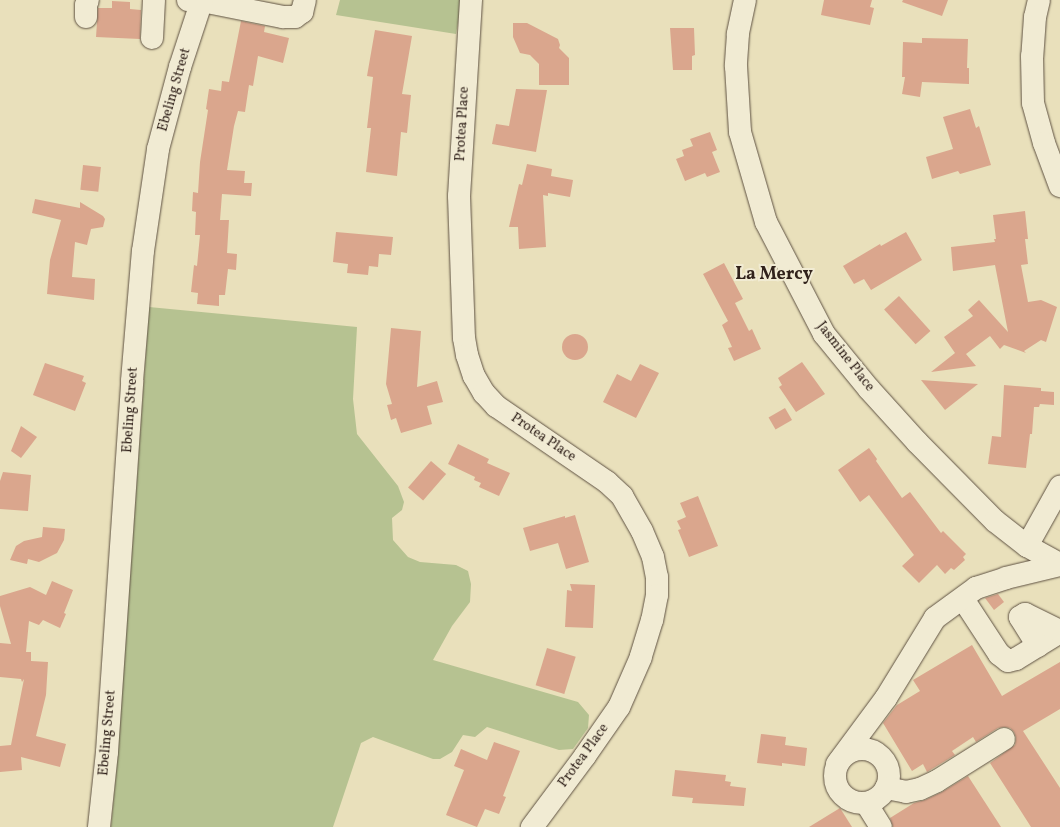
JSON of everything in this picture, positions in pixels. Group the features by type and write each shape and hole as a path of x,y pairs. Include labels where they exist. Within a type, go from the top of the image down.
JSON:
{"street":[{"path":"152,38 154,0"},
{"path":"197,0 283,17 295,17 302,12 305,0"},
{"name":"Ebeling Street","path":"99,827 107,752 132,381 143,251 158,149 197,0"},
{"name":"Protea Place","path":"471,0 459,196 463,331 467,355 474,376 484,393 496,406 608,482 622,496 642,531 653,557 657,577 657,595 652,620 641,657 619,707 585,756 532,827"},
{"name":"Jasmine Place","path":"745,0 738,34 736,66 740,132 766,222 791,273 824,334 869,389 917,442 995,521 1027,546 1060,564"},
{"path":"1039,0 1035,17 1032,56 1033,103 1044,143 1060,186"},
{"path":"1027,546 1060,487"},
{"path":"837,764 849,752 857,749 874,752 881,756 886,764 889,780 886,788 874,801 857,804 849,801 840,792 834,781 834,772 837,764 886,698 935,618 976,588 1060,564"},
{"path":"963,598 1003,658 1008,660 1016,659 1060,631"},
{"path":"1038,646 1020,617 1024,614 1060,631"},
{"path":"866,724 874,752"},
{"path":"886,788 906,792 920,789 937,781 1004,738"},
{"path":"866,803 881,827"}],"green space":[{"path":"340,0 462,0 456,34 336,15"},
{"path":"149,307 357,327 353,399 357,434 398,486 404,502 402,510 392,518 393,540 408,557 420,562 456,565 468,571 471,584 470,602 452,626 433,660 578,702 589,715 588,728 573,749 559,750 487,727 475,737 463,735 452,752 440,759 433,759 373,737 361,743 333,827 111,827 117,762"}],"building":[{"path":"824,0 872,0 870,7 874,8 870,25 821,15"},
{"path":"903,0 948,0 942,16 902,2"},
{"path":"112,1 130,2 130,9 141,10 140,39 96,37 98,8 112,8"},
{"path":"241,21 265,26 264,32 289,38 283,63 258,56 253,86 249,85 245,112 238,111 234,126 227,170 245,171 244,183 252,183 251,196 222,194 220,220 229,220 227,253 237,254 236,270 228,269 225,295 219,295 219,306 197,304 198,293 191,292 194,265 197,266 200,235 195,235 196,212 192,211 193,192 198,193 200,162 208,110 206,109 209,89 221,91 222,81 229,82"},
{"path":"513,23 527,23 558,39 560,45 559,48 569,58 569,85 539,85 539,64 530,55 520,53 513,37"},
{"path":"670,28 694,28 695,55 692,56 692,70 673,70"},
{"path":"375,30 412,36 402,94 411,95 407,133 401,132 397,176 366,172 371,128 367,128 373,77 367,76"},
{"path":"922,38 968,39 967,68 969,68 969,84 922,82 920,97 902,94 905,77 902,77 903,42 922,43"},
{"path":"516,89 547,90 536,152 492,144 496,124 509,126"},
{"path":"970,109 976,128 979,126 991,165 960,174 958,171 932,179 926,157 953,149 943,117"},
{"path":"710,132 717,150 712,152 720,172 707,177 705,173 685,181 676,159 684,156 682,150 693,146 690,139"},
{"path":"527,164 552,169 551,176 573,180 570,197 548,193 548,196 543,195 546,247 519,249 518,227 509,227 519,184 522,185"},
{"path":"83,165 101,167 98,192 80,190"},
{"path":"35,199 80,208 80,202 103,216 105,219 103,227 91,229 87,245 75,242 72,277 95,279 94,300 47,294 50,260 61,220 32,213"},
{"path":"1025,211 1028,239 1025,239 1028,264 1021,265 1028,302 1041,300 1057,307 1046,342 1041,340 1024,351 1026,353 1004,345 1000,349 990,336 966,354 976,366 931,372 955,353 944,337 973,316 968,310 979,300 1008,332 995,265 953,271 951,247 995,242 994,239 996,239 993,215"},
{"path":"336,232 393,237 391,255 379,254 378,267 369,266 368,275 347,273 348,264 333,262"},
{"path":"906,232 922,260 871,290 864,279 854,284 843,266 880,244 881,246"},
{"path":"724,263 743,299 735,303 749,331 752,329 761,349 734,361 728,348 732,347 722,325 728,321 703,274"},
{"path":"899,296 930,331 916,344 884,309"},
{"path":"391,328 421,331 417,387 437,381 443,402 427,406 432,424 401,433 396,418 391,420 387,405 392,404 386,384"},
{"path":"575,334 584,338 588,347 584,356 575,360 566,356 562,347 566,338"},
{"path":"802,362 825,394 796,412 779,387 782,385 778,378"},
{"path":"45,363 84,376 82,381 86,383 75,411 33,395"},
{"path":"640,364 659,373 636,418 603,402 617,374 631,381"},
{"path":"921,380 978,384 945,410"},
{"path":"1004,385 1041,388 1041,391 1054,392 1054,405 1040,404 1039,407 1034,407 1032,434 1030,434 1026,468 988,464 992,436 1001,437"},
{"path":"785,408 792,420 776,430 769,418"},
{"path":"21,426 37,437 21,458 11,451"},
{"path":"458,444 489,459 487,463 510,473 499,496 479,487 481,483 474,480 475,477 448,464"},
{"path":"869,448 877,459 876,461 902,498 910,492 941,533 943,531 966,554 963,557 965,560 954,570 951,568 945,574 937,565 919,583 902,566 914,555 869,495 860,502 838,470"},
{"path":"431,461 446,474 423,501 408,487"},
{"path":"3,472 31,475 28,511 0,509 0,481"},
{"path":"698,496 718,546 689,557 678,530 681,529 677,521 686,517 680,503"},
{"path":"575,515 589,562 566,569 558,543 530,551 523,528 565,516 565,518"},
{"path":"43,527 65,529 64,540 57,553 39,562 28,559 27,564 10,560 16,546 24,541 42,537"},
{"path":"52,581 73,590 64,613 66,614 60,628 43,620 39,625 29,621 26,652 31,652 31,661 48,662 46,695 36,736 66,744 60,767 21,757 22,770 0,772 0,746 11,745 24,679 22,682 21,679 0,677 0,643 11,644 0,606 0,596 30,587 46,595"},
{"path":"570,584 595,585 593,628 565,627 567,590 572,591"},
{"path":"998,594 1004,602 994,610 985,598"},
{"path":"972,645 1002,696 1060,662 1060,709 1023,731 1060,788 1060,827 1031,827 990,763 1015,745 1016,738 1014,732 1010,728 998,728 976,742 973,737 952,751 955,755 927,772 923,764 912,771 883,723 897,705 920,691 913,680"},
{"path":"547,648 576,657 564,694 536,685"},
{"path":"761,734 786,737 785,745 807,748 805,766 782,763 782,766 757,763"},
{"path":"494,742 520,751 503,796 506,797 499,814 485,809 477,827 446,815 464,770 454,766 461,749 487,760"},
{"path":"675,770 726,775 725,781 731,782 730,786 746,788 744,806 692,803 693,798 672,796"},
{"path":"968,776 1001,827 893,827 890,818 914,803 925,800 942,792"},
{"path":"840,808 852,827 809,827"}],"district":[{"name":"La Mercy","path":"774,275"}]}
